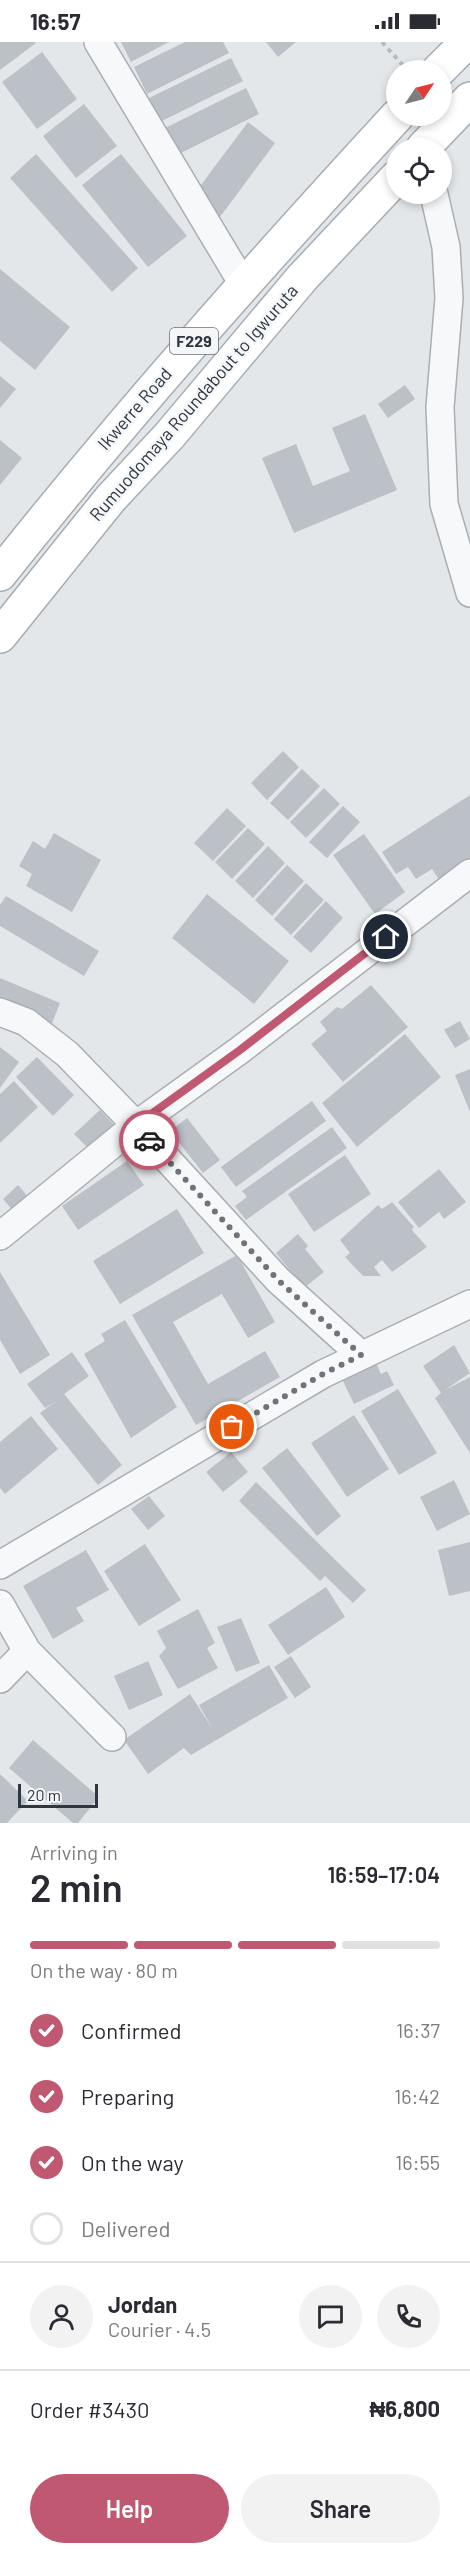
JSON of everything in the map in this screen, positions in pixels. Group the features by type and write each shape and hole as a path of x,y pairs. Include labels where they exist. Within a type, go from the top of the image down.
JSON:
{"main road":[{"path":"449,60 467,42"},
{"path":"433,138 470,99"},
{"name":"Ikwerre Road","path":"0,574 78,475 243,284 388,126"},
{"name":"Rumuodomaya Roundabout to Igwuruta","path":"0,636 111,498 169,436 302,278 386,189"}],"street":[{"path":"98,42 243,284"},
{"path":"436,204 446,247 449,298 440,407 444,504 470,593"},
{"path":"0,1236 136,1125 240,1050 470,873"},
{"path":"0,1012 26,1022 67,1054 136,1125 278,1280 361,1355"},
{"path":"0,1565 303,1385 470,1304"},
{"path":"0,1604 27,1651 112,1737"},
{"path":"0,1679 27,1651"}],"path":[{"path":"382,42 397,60"}],"building":[{"path":"0,42 35,42 36,43 0,70"},
{"path":"121,42 169,42 131,62"},
{"path":"185,42 223,42 229,53 147,94 134,67"},
{"path":"266,42 296,42 278,57"},
{"path":"42,52 77,99 37,129 2,82"},
{"path":"231,58 243,81 160,122 149,98"},
{"path":"246,88 259,114 177,155 163,129"},
{"path":"84,104 117,146 76,178 43,136"},
{"path":"248,122 275,143 220,217 192,197"},
{"path":"36,154 138,268 112,292 10,178"},
{"path":"121,154 187,236 148,267 82,185"},
{"path":"0,269 70,327 35,370 0,341"},
{"path":"0,376 16,389 0,408"},
{"path":"405,385 415,399 388,418 378,404"},
{"path":"365,414 397,490 294,533 262,458 296,444 313,486 350,471 332,428"},
{"path":"0,440 22,458 0,485"},
{"path":"283,751 299,767 267,800 251,783"},
{"path":"302,769 320,786 288,820 270,803"},
{"path":"324,788 340,804 306,838 290,822"},
{"path":"470,795 470,866 442,884 432,869 416,879 408,867 396,874 382,852"},
{"path":"343,806 360,822 327,858 309,842"},
{"path":"227,808 246,826 213,861 194,843"},
{"path":"248,828 265,844 232,879 215,862"},
{"path":"54,833 101,860 72,912 26,886 32,874 19,866 33,841 45,849"},
{"path":"364,834 405,892 375,914 333,855"},
{"path":"268,846 285,863 253,898 235,881"},
{"path":"287,865 304,881 272,916 255,900"},
{"path":"306,883 324,900 291,935 274,919"},
{"path":"207,894 289,961 254,1004 172,938"},
{"path":"6,896 99,951 84,976 0,926 0,905"},
{"path":"326,901 343,918 311,953 293,937"},
{"path":"0,978 60,1003 51,1026 0,1005"},
{"path":"371,985 408,1027 343,1082 311,1044 327,1031 320,1022 337,1007 342,1009"},
{"path":"460,1021 470,1039 455,1048 444,1030"},
{"path":"405,1034 441,1077 357,1147 322,1103"},
{"path":"0,1047 19,1062 0,1088"},
{"path":"37,1057 74,1095 53,1116 16,1077"},
{"path":"470,1069 470,1112 455,1075"},
{"path":"14,1081 38,1107 0,1143 0,1094"},
{"path":"312,1101 326,1121 236,1187 221,1167"},
{"path":"100,1110 115,1126 89,1149 74,1134"},
{"path":"187,1118 220,1160 203,1173 170,1131"},
{"path":"332,1127 347,1148 246,1220 235,1206 247,1197 242,1191"},
{"path":"345,1155 371,1194 314,1232 288,1194"},
{"path":"127,1161 144,1185 78,1230 62,1206"},
{"path":"439,1169 466,1202 444,1219 439,1212 419,1228 398,1202"},
{"path":"18,1185 30,1199 15,1213 3,1199"},
{"path":"392,1202 414,1227 412,1230 427,1247 392,1272 382,1260 374,1267 381,1276 363,1276 345,1257 350,1253 340,1240 378,1205 382,1209"},
{"path":"177,1209 204,1253 120,1304 93,1261"},
{"path":"298,1234 308,1246 305,1249 324,1272 304,1288 276,1253"},
{"path":"237,1255 275,1322 248,1338 222,1294 173,1322 208,1384 265,1351 280,1377 196,1425 132,1315"},
{"path":"0,1272 50,1355 20,1374 0,1340"},
{"path":"125,1320 177,1407 131,1438 84,1354 105,1341 101,1334"},
{"path":"454,1345 470,1373 445,1390 470,1377 470,1453 435,1398 441,1393 423,1366"},
{"path":"72,1352 89,1376 64,1394 122,1465 98,1485 40,1413 56,1401 45,1408 27,1384"},
{"path":"376,1363 381,1374 387,1371 394,1385 354,1404 342,1379"},
{"path":"398,1389 437,1453 399,1475 361,1411"},
{"path":"354,1415 389,1469 347,1497 311,1443"},
{"path":"31,1416 58,1449 5,1494 0,1488 0,1442"},
{"path":"287,1448 341,1516 317,1536 262,1468"},
{"path":"231,1452 248,1472 223,1492 206,1472"},
{"path":"454,1480 470,1514 437,1531 420,1497"},
{"path":"256,1482 366,1590 353,1603 325,1576 320,1581 239,1501"},
{"path":"149,1496 165,1516 148,1530 131,1509"},
{"path":"470,1542 470,1591 449,1596 438,1550"},
{"path":"145,1544 181,1600 139,1626 104,1571"},
{"path":"86,1550 109,1590 76,1608 84,1621 53,1639 23,1586"},
{"path":"326,1587 345,1617 288,1655 268,1625"},
{"path":"198,1609 215,1643 207,1648 218,1668 178,1689 159,1656 166,1648 157,1631"},
{"path":"241,1618 260,1663 236,1672 217,1627"},
{"path":"291,1656 311,1687 295,1698 274,1667"},
{"path":"148,1661 163,1695 129,1710 114,1676"},
{"path":"269,1665 288,1698 191,1755 184,1748 148,1774 124,1740 190,1694 212,1728 199,1705"},
{"path":"33,1740 99,1797 78,1823 73,1823 9,1768"},
{"path":"0,1774 28,1801 7,1823 0,1823"}],"way so far":[{"path":"149,1140 278,1280 361,1355 323,1374 232,1427"}],"route":[{"path":"149,1140 136,1125 240,1050 386,937"}]}
